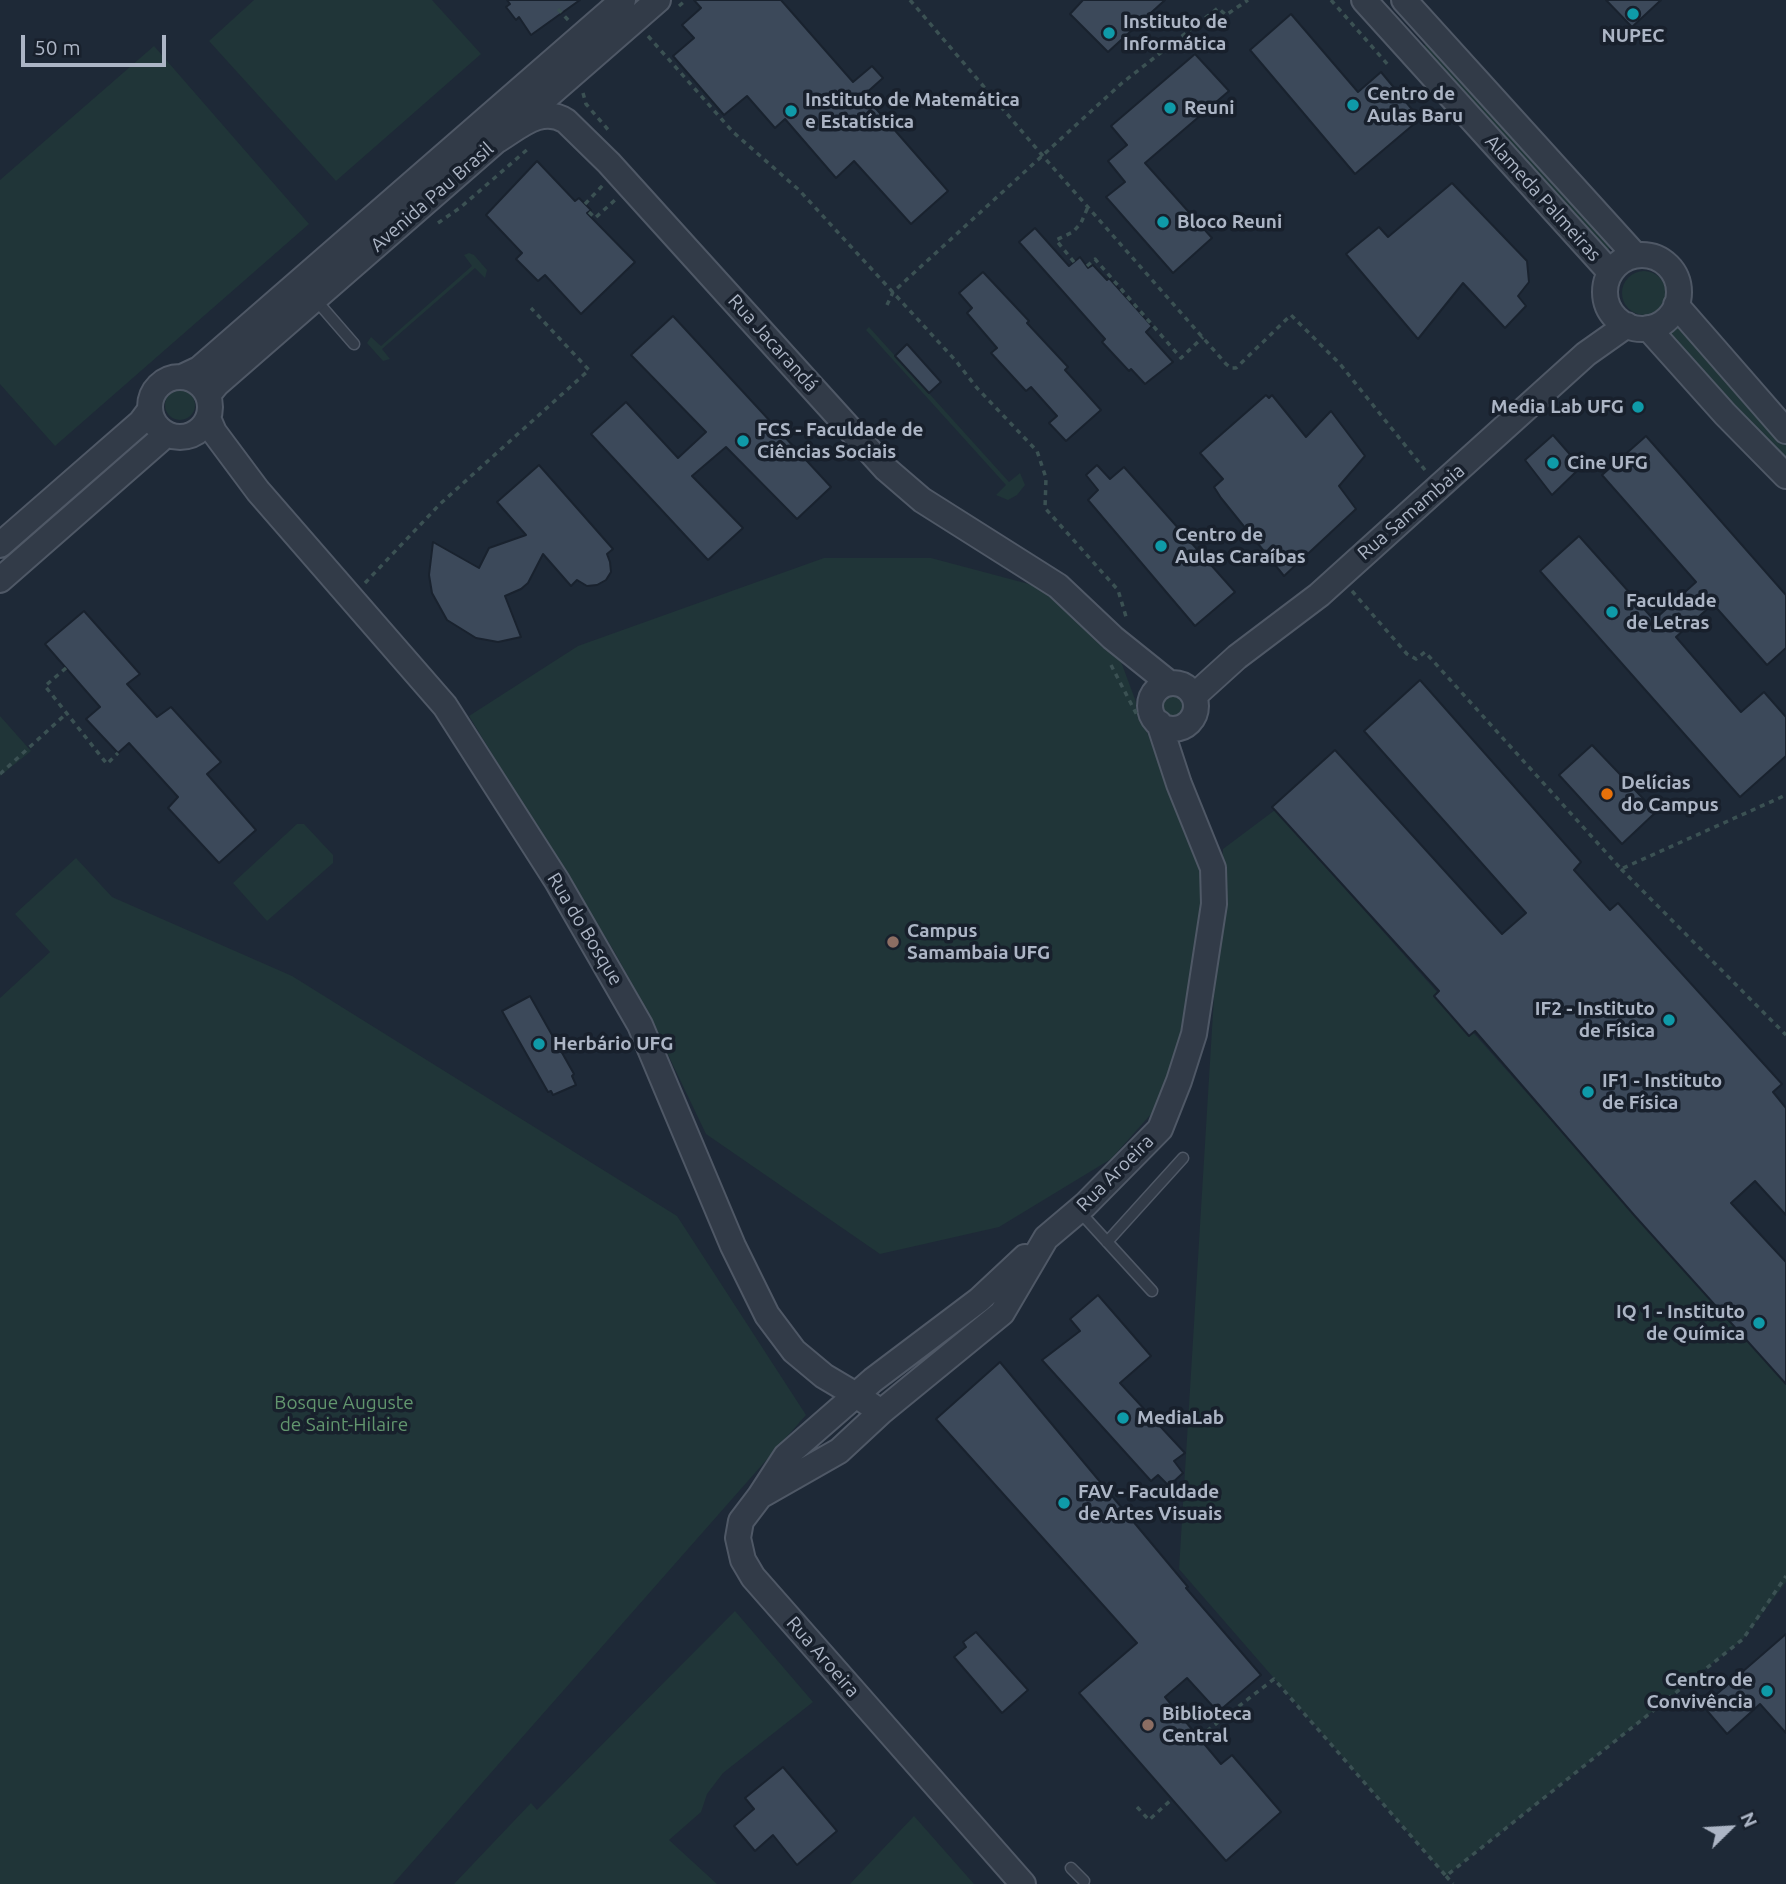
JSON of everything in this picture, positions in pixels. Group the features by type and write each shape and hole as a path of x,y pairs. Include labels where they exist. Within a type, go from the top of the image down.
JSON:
{"street":[{"name":"Alameda Palmeiras","path":"1364,0 1610,272"},
{"name":"Alameda Palmeiras","path":"1405,0 1635,255"},
{"name":"Avenida Pau Brasil","path":"182,377 199,369 614,3"},
{"name":"Avenida Pau Brasil","path":"204,415 217,384 496,141 580,80 667,4"},
{"path":"580,80 565,91 566,104 604,172"},
{"path":"496,141 535,118 552,114 566,121 604,172"},
{"name":"Rua Jacarandá","path":"604,172 886,469 922,500 1059,586 1115,640"},
{"path":"1637,327 1663,322 1676,305 1678,283 1666,264 1657,258 1635,255 1625,258 1610,272 1605,283 1607,306 1614,316 1637,327 1786,476"},
{"path":"1676,305 1786,431"},
{"name":"Rua Samambaia","path":"1194,696 1237,657 1319,595 1586,354 1637,327"},
{"path":"174,377 182,377 198,382 204,415 182,437 165,433 158,427 150,410 150,401 159,386 174,377"},
{"path":"0,545 141,422 150,410"},
{"name":"Rua do Bosque","path":"204,415 203,436 222,460 258,491 445,706 556,881 640,1025 733,1246 767,1315 794,1351 824,1376 856,1395"},
{"path":"0,580 165,433"},
{"path":"1115,640 1169,683 1184,685 1194,696 1196,704 1193,718 1158,719"},
{"path":"1115,640 1158,719"},
{"path":"1158,719 1156,691 1169,683"},
{"name":"Rua Aroeira","path":"1023,1884 753,1577 743,1560 738,1538 741,1521 760,1496 839,1451 881,1412 1002,1313 1046,1237 1079,1210 1160,1129 1180,1081 1194,1034 1214,904 1213,868 1179,784 1158,719"},
{"path":"760,1496 786,1456 856,1395 979,1300 1046,1237"},
{"path":"856,1395 881,1412"}],"lane":[{"path":"314,298 354,344"},
{"path":"1107,1242 1183,1158"},
{"path":"1079,1210 1152,1291"},
{"path":"1071,1868 1084,1881"}],"path":[{"path":"667,4 686,0"},
{"path":"910,0 1226,364 1236,368 1291,315 1340,364 1430,476"},
{"path":"887,305 893,292 1122,83 1218,8 1226,15 1248,0"},
{"path":"1331,0 1390,67"},
{"path":"558,9 570,23"},
{"path":"647,34 733,132 799,190 1037,451 1046,478 1045,508 1118,590 1115,640 1158,719"},
{"path":"580,80 586,104 612,134"},
{"path":"437,223 461,207 535,143"},
{"path":"585,204 607,181 604,172"},
{"path":"589,212 596,218 619,195"},
{"path":"1074,262 1056,240 1073,232 1081,223 1088,207"},
{"path":"1087,266 1095,259 1181,358 1203,337"},
{"path":"364,583 440,504 589,370 531,308"},
{"path":"1340,575 1407,654 1416,659 1425,652 1621,869 1786,1035"},
{"path":"66,668 45,686 107,764 118,753"},
{"path":"0,774 68,713"},
{"path":"1621,869 1786,795"},
{"path":"1446,1876 1743,1639 1786,1576"},
{"path":"1199,1737 1274,1679 1453,1884"},
{"path":"1137,1807 1149,1820 1172,1799"}],"green space":[{"path":"254,0 432,0 481,54 336,181 209,41"},
{"path":"1428,42 1611,247 1602,256 1419,50"},
{"path":"154,46 309,224 55,446 0,384 0,180"},
{"path":"469,253 487,270 485,278 475,268 382,349 390,359 383,361 367,343 371,337 381,346 472,266 464,255"},
{"path":"1644,271 1659,278 1666,293 1659,308 1644,315 1629,308 1622,293 1629,278"},
{"path":"1676,319 1786,443 1786,469 1664,333"},
{"path":"869,327 1009,482 1020,473 1025,485 1017,495 1008,500 996,495 1006,485 866,330"},
{"path":"180,390 186,391 194,399 194,411 186,419 180,420 174,419 166,411 165,405 166,399 174,391"},
{"path":"824,558 931,558 1040,587 1120,659 1158,761 1208,857 1199,966 1176,1086 1111,1159 999,1227 880,1254 706,1134 649,1015 614,951 469,716 578,646"},
{"path":"1172,692 1182,696 1186,706 1182,716 1172,720 1162,716 1158,706 1162,696"},
{"path":"0,716 31,751 0,776"},
{"path":"1275,810 1786,1384 1786,1582 1743,1639 1446,1876 1179,1569 1223,849"},
{"path":"297,824 304,824 333,855 333,863 267,921 233,883"},
{"name":"Bosque Auguste de Saint-Hilaire","path":"76,858 112,897 292,976 677,1216 806,1415 393,1884 0,1884 0,998 50,952 15,914"},
{"path":"735,1611 813,1702 723,1773 707,1794 701,1812 669,1840 717,1884 454,1884 531,1803 537,1810"},
{"path":"914,1816 974,1884 850,1884"}],"building":[{"path":"507,0 580,0 531,35 519,17 516,20 506,7 510,4"},
{"name":"Instituto de Matemática e Estatística","path":"694,0 781,0 853,82 872,66 883,78 864,95 948,191 911,224 854,161 836,178 785,119 775,128 747,96 724,115 673,56 694,38 682,25 701,8"},
{"name":"Instituto de Informática","path":"1083,0 1165,0 1108,52 1070,14"},
{"name":"NUPEC","path":"1606,0 1661,0 1632,27"},
{"name":"Centro de Aulas Baru","path":"1291,14 1358,92 1381,72 1420,119 1355,174 1250,50"},
{"path":"1195,54 1229,91 1145,163 1212,238 1173,273 1106,197 1125,182 1108,161 1127,145 1111,126"},
{"path":"537,161 575,201 579,198 591,210 587,213 635,262 581,314 545,275 538,281 516,259 522,253 486,215"},
{"path":"1452,183 1527,261 1529,282 1518,296 1526,306 1505,328 1463,283 1418,339 1346,254 1379,227 1388,237"},
{"path":"1035,228 1069,266 1080,257 1088,268 1093,265 1107,280 1109,278 1152,326 1146,332 1173,362 1145,384 1131,369 1129,371 1102,342 1105,339 1019,242"},
{"path":"983,272 1029,321 1027,323 1068,367 1065,370 1101,410 1066,441 1049,423 1057,416 1031,387 1026,391 991,353 997,348 967,313 972,308 959,293"},
{"name":"FCS - Faculdade de Ciências Sociais","path":"673,316 831,487 797,519 726,447 692,476 743,528 708,560 591,434 626,402 678,458 706,432 631,355"},
{"path":"907,344 941,382 929,393 895,356"},
{"path":"1266,395 1269,398 1272,395 1306,437 1331,411 1365,456 1339,486 1356,509 1284,576 1221,498 1214,487 1223,479 1200,453"},
{"name":"Cine UFG","path":"1553,435 1581,467 1552,495 1525,460"},
{"name":"Faculdade de Letras","path":"1646,436 1786,595 1786,648 1767,665 1713,604 1676,637 1741,712 1764,692 1786,717 1786,756 1740,797 1540,571 1579,536 1654,620 1696,582 1602,475"},
{"path":"539,465 613,549 607,554 611,572 606,580 597,585 587,586 577,580 571,586 543,554 528,583 505,596 521,637 498,642 476,638 447,620 432,593 429,575 433,542 479,568 489,548 526,535 497,502"},
{"name":"Centro de Aulas Caraíbas","path":"1097,465 1110,479 1124,467 1235,592 1195,626 1088,500 1098,490 1086,475"},
{"path":"84,611 140,674 127,684 157,717 171,707 221,762 207,774 256,830 219,863 168,808 178,797 129,743 118,753 86,719 100,707 45,644"},
{"path":"1420,680 1581,862 1574,870 1610,910 1618,903 1782,1084 1773,1092 1786,1108 1786,1215 1755,1181 1731,1203 1786,1262 1786,1384 1634,1215 1475,1031 1469,1036 1434,996 1439,991 1272,807 1335,750 1502,934 1526,913 1364,731"},
{"name":"Delícias do Campus","path":"1592,745 1656,812 1622,844 1559,775"},
{"name":"Herbário UFG","path":"530,996 574,1074 572,1076 576,1085 553,1095 551,1091 548,1092 502,1011"},
{"name":"MediaLab","path":"1098,1295 1151,1356 1120,1383 1185,1453 1174,1461 1183,1473 1169,1486 1158,1475 1151,1481 1042,1360 1080,1331 1070,1319"},
{"path":"1000,1362 1261,1675 1218,1712 1187,1678 1165,1697 1221,1764 1232,1755 1281,1812 1226,1861 1079,1693 1137,1643 936,1419"},
{"path":"976,1632 1028,1690 1002,1713 954,1657 966,1647 963,1642"},
{"path":"1786,1634 1786,1733 1760,1704 1727,1734 1703,1706"},
{"path":"783,1767 837,1831 797,1865 773,1835 755,1851 734,1826 754,1809 745,1798"}],"place":[{"name":"NUPEC","path":"1633,14"},
{"name":"Instituto de Informática","path":"1109,33"},
{"name":"Centro de Aulas Baru","path":"1353,105"},
{"name":"Reuni","path":"1170,108"},
{"name":"Instituto de Matemática e Estatística","path":"791,111"},
{"name":"Bloco Reuni","path":"1163,222"},
{"name":"Media Lab UFG","path":"1638,407"},
{"name":"FCS - Faculdade de Ciências Sociais","path":"743,441"},
{"name":"Cine UFG","path":"1553,463"},
{"name":"Centro de Aulas Caraíbas","path":"1161,546"},
{"name":"Faculdade de Letras","path":"1612,612"},
{"name":"Delícias do Campus","path":"1607,794"},
{"name":"Campus Samambaia UFG","path":"893,942"},
{"name":"IF2 - Instituto de Física","path":"1669,1020"},
{"name":"Herbário UFG","path":"539,1044"},
{"name":"IF1 - Instituto de Física","path":"1588,1092"},
{"name":"IQ 1 - Instituto de Química","path":"1759,1323"},
{"name":"MediaLab","path":"1123,1418"},
{"name":"FAV - Faculdade de Artes Visuais","path":"1064,1503"},
{"name":"Centro de Convivência","path":"1767,1691"},
{"name":"Biblioteca Central","path":"1148,1725"}]}
